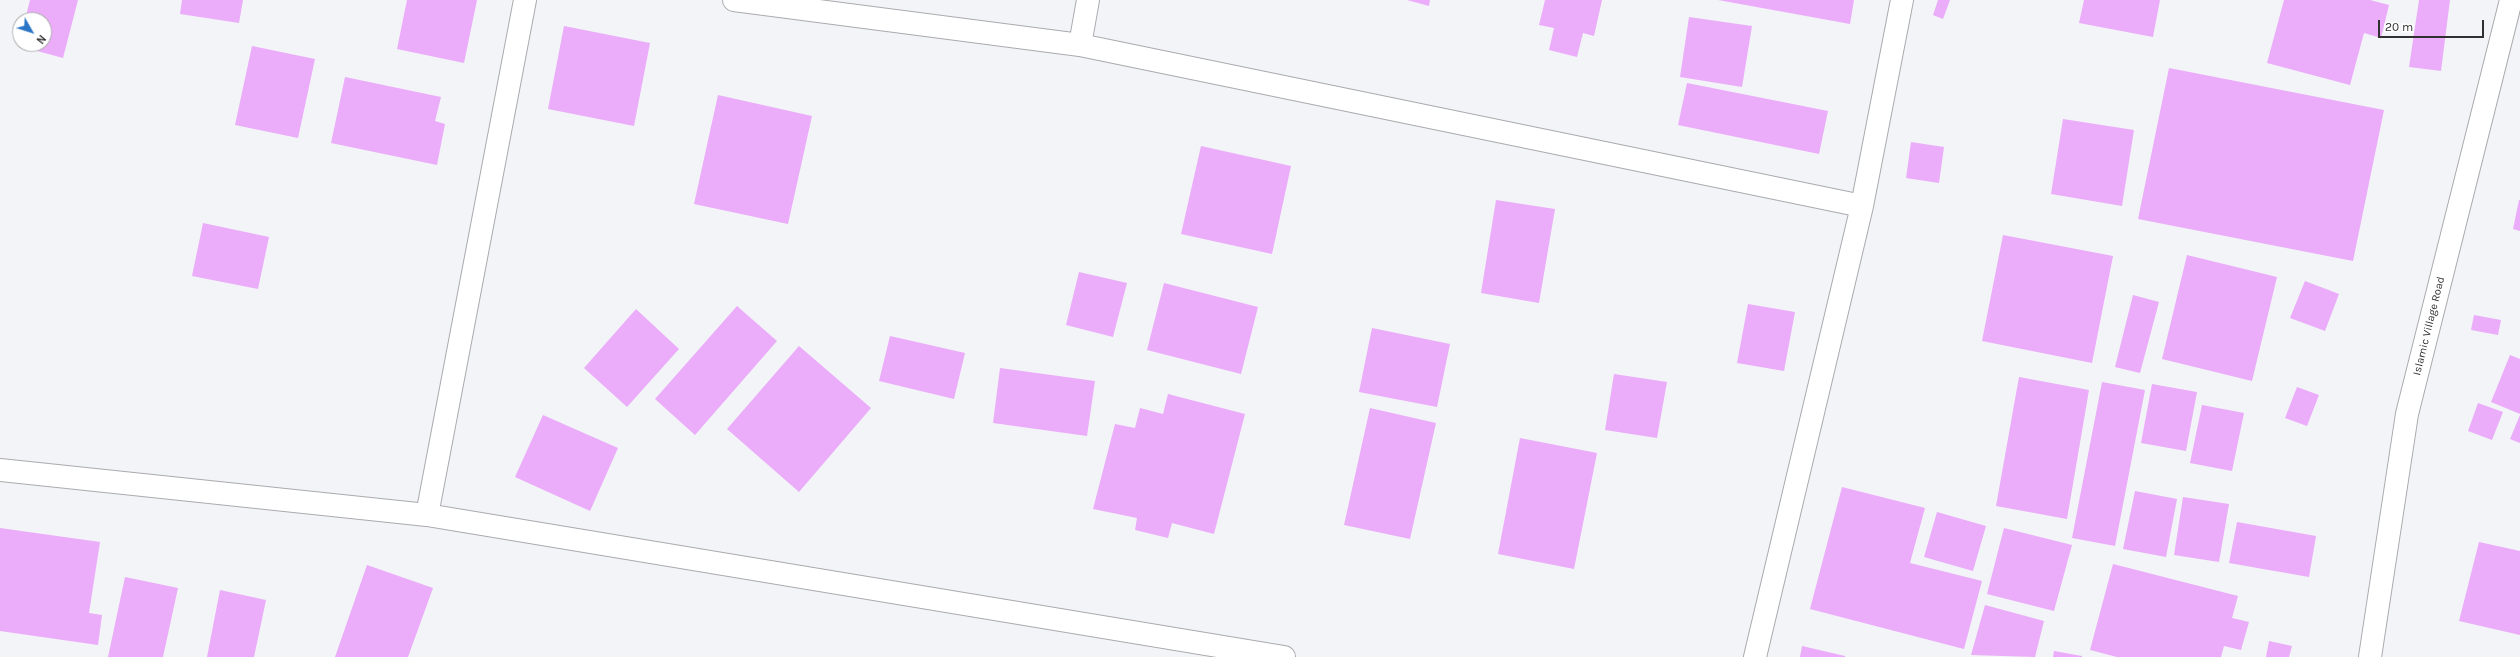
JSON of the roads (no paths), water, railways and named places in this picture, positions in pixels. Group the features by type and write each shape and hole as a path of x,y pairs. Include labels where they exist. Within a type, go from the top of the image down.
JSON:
{"street":[{"path":"427,515 525,0"},
{"path":"734,0 1080,45 1862,206"},
{"path":"1080,45 1088,0"},
{"path":"1756,657 1862,206 1902,0"},
{"name":"Islamic Village Road","path":"2370,657 2407,414 2511,0"},
{"path":"0,470 427,515 1284,657"}]}
